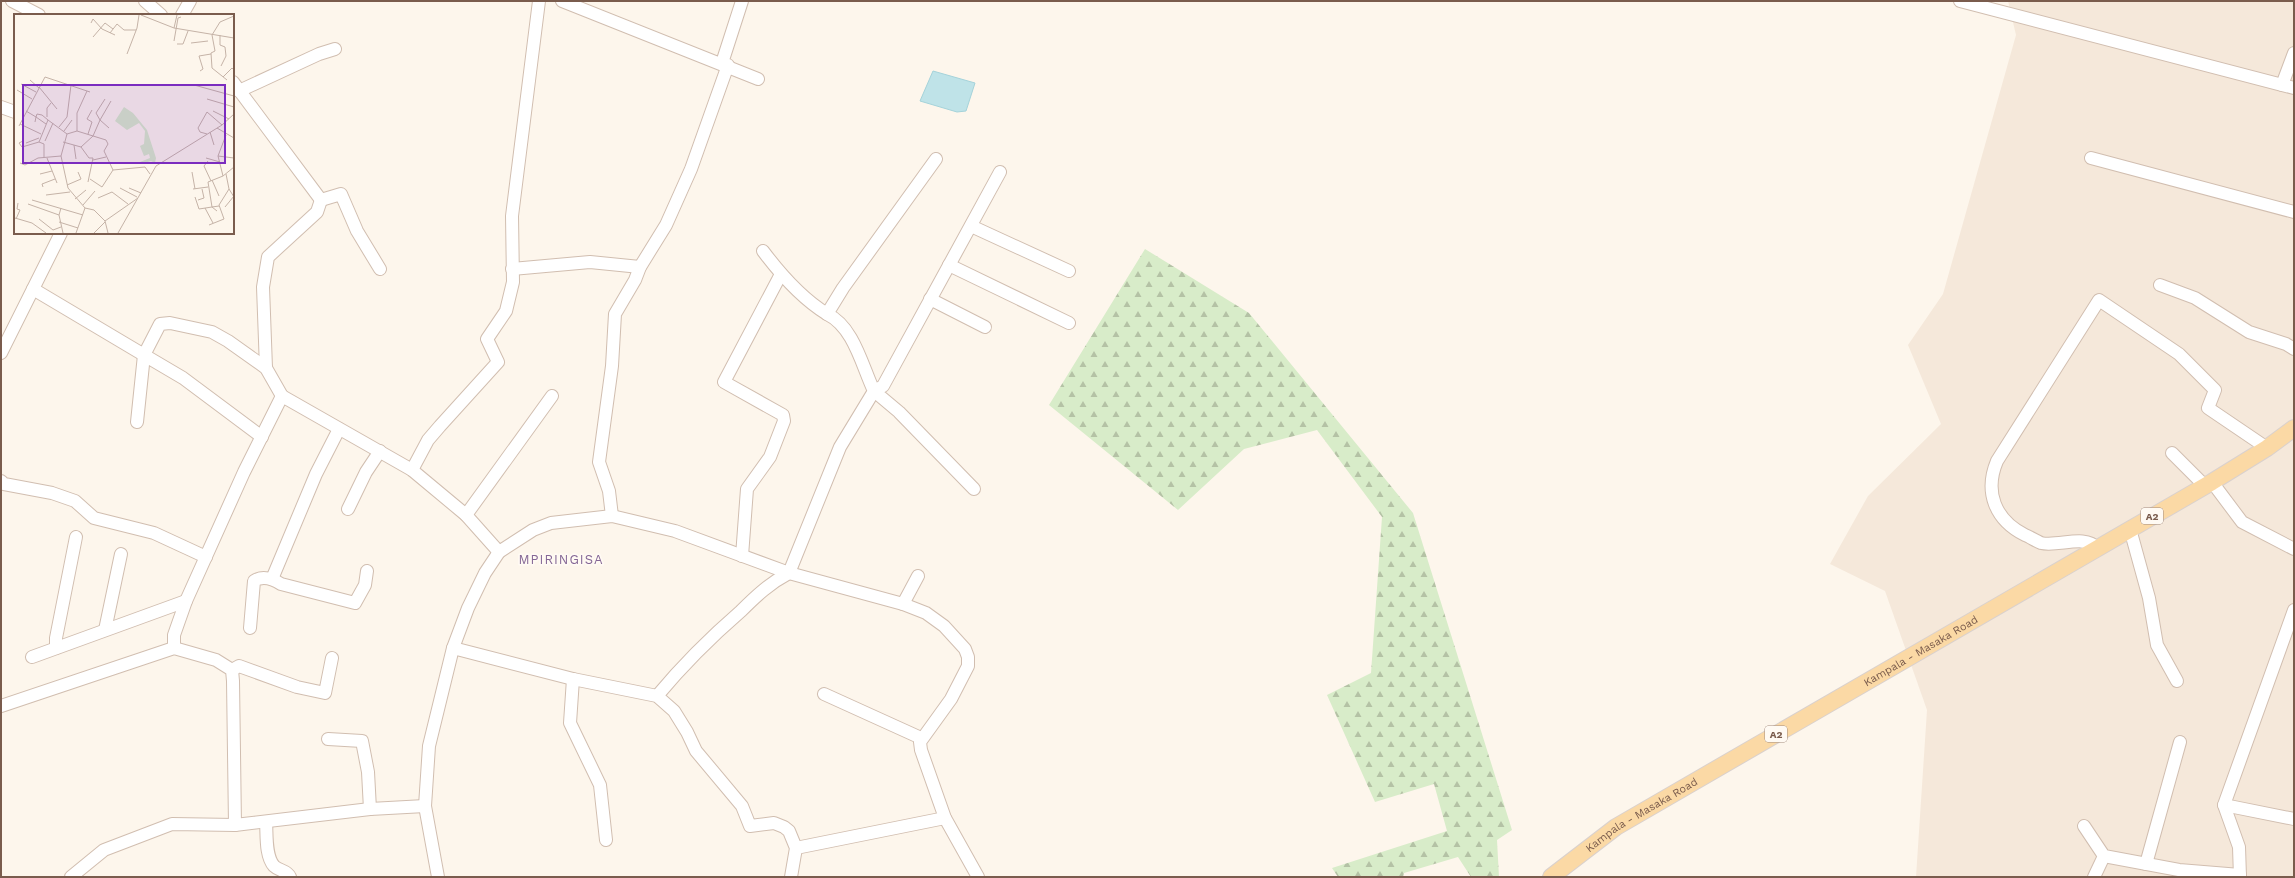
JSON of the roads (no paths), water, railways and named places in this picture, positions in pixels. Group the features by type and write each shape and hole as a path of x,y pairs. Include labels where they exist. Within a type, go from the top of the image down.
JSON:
{"main road":[{"name":"Kampala - Masaka Road","path":"1551,877 1616,827 2209,484 2267,448 2294,428"}],"street":[{"path":"12,1 37,14"},
{"path":"145,1 160,14"},
{"path":"183,14 190,1"},
{"path":"412,470 428,440 498,362 487,339 506,311 513,282 512,216 539,1"},
{"path":"562,1 758,78"},
{"path":"612,516 609,492 599,462 612,366 614,314 635,280 640,267 666,225 685,183 725,64 742,1"},
{"path":"1960,1 2288,86 2294,53"},
{"path":"321,200 236,86 335,49"},
{"path":"1,107 14,112"},
{"path":"2091,158 2294,212"},
{"path":"827,314 840,293 936,159"},
{"path":"657,696 674,675 725,625 773,581 789,573 840,447 874,391 883,386 1000,172"},
{"path":"321,200 341,194 357,231 380,269"},
{"path":"266,368 263,287 268,257 317,212 321,200"},
{"path":"971,226 1069,271"},
{"path":"1,353 60,234"},
{"path":"763,250 781,274 814,306 837,319 854,346 874,391 899,412 974,489"},
{"path":"512,269 590,262 640,267"},
{"path":"949,265 1069,323"},
{"path":"742,556 746,489 770,457 784,421 782,415 724,382 781,274"},
{"path":"2160,285 2195,298 2249,332 2286,344 2294,349"},
{"path":"33,288 183,378 262,437"},
{"path":"930,299 985,327"},
{"path":"2097,548 2092,543 2086,541 2058,544 2040,543 2019,532 2006,523 1997,512 1992,500 1990,486 1992,472 1997,461 2099,300 2179,354 2215,390 2208,408 2267,448"},
{"path":"137,422 144,355 160,324 170,324 212,332 228,341 266,368 282,396 412,470 466,515 499,552"},
{"path":"174,648 174,635 186,601 282,396"},
{"path":"466,515 552,396"},
{"path":"272,579 316,474 339,428"},
{"path":"348,508 366,472 380,451"},
{"path":"2172,453 2209,484 2242,522 2294,549"},
{"path":"1,481 4,484 52,493 75,501 94,518 154,533 206,557"},
{"path":"438,877 425,806 429,746 453,648 468,608 485,573 499,552 533,530 551,524 612,516 675,531 789,573 903,604 926,614 944,626 965,649 968,657 968,666 951,699 921,738 921,750 945,818 978,877"},
{"path":"2130,529 2149,598 2157,644 2177,681"},
{"path":"56,648 56,638 76,537"},
{"path":"105,630 121,554"},
{"path":"250,628 254,581 259,578 272,579 281,584 355,603 365,585 367,571"},
{"path":"903,604 918,576"},
{"path":"32,657 186,601"},
{"path":"2084,826 2104,856 2178,870 2240,876 2239,848 2224,805 2294,610"},
{"path":"1,706 174,648 216,660 232,670"},
{"path":"453,648 574,679 657,696 674,711 687,732 696,751 742,806 750,826 774,824 784,827 789,831 796,848 791,877"},
{"path":"232,670 239,666 297,687 325,693 332,658"},
{"path":"232,670 235,825"},
{"path":"574,679 570,723 600,785 606,840"},
{"path":"824,694 921,738"},
{"path":"328,739 362,741 368,772 370,809"},
{"path":"2146,864 2180,742"},
{"path":"2224,805 2294,819"},
{"path":"71,877 104,850 172,824 235,825 370,809 425,806"},
{"path":"796,848 945,818"},
{"path":"266,822 269,855 274,866 288,874 290,877"},
{"path":"2094,877 2104,856"}],"water":[{"path":"933,71 975,83 966,111 957,112 920,101"}],"district":[{"name":"MPIRINGISA","path":"561,559"}]}
